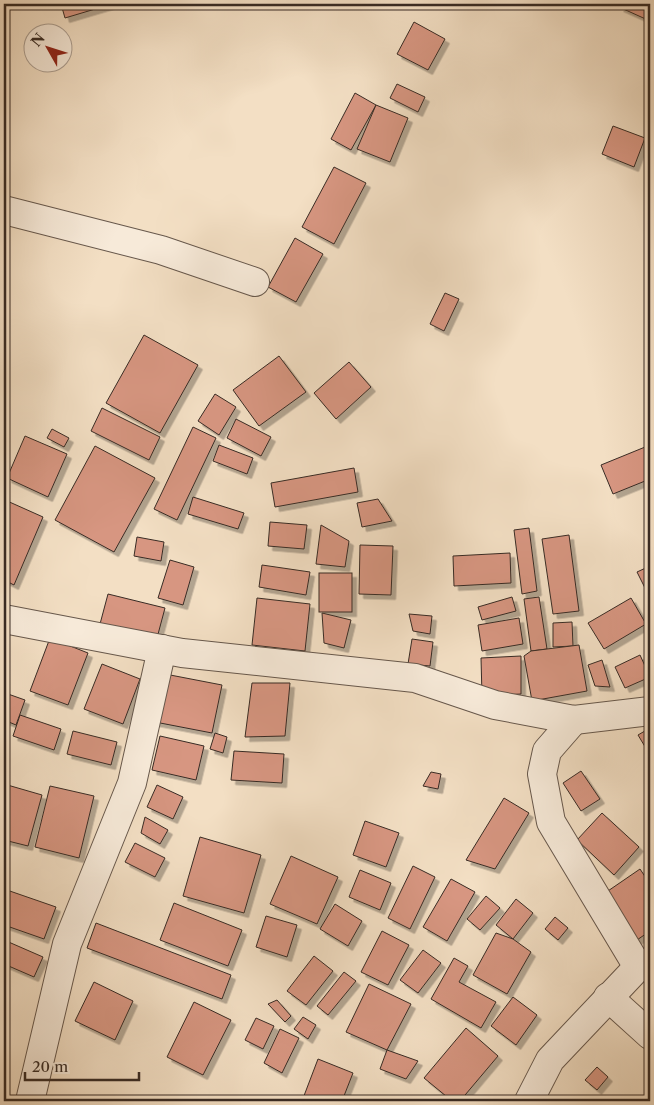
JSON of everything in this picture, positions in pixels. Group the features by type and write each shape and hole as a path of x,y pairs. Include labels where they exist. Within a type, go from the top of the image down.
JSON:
{"street":[{"path":"4,210 161,250 255,282"},
{"path":"4,619 182,653 415,678 495,705 574,720 650,710"},
{"path":"30,1101 67,944 132,783 162,649"},
{"path":"529,1101 550,1060 608,997 644,965 550,822 542,774 547,751 574,720"},
{"path":"608,997 650,1035"}],"building":[{"path":"61,4 112,4 65,18"},
{"path":"622,4 650,4 650,21 619,7"},
{"path":"414,22 445,39 428,70 397,54"},
{"path":"397,84 425,97 418,112 390,98"},
{"path":"355,93 376,105 351,150 331,139"},
{"path":"376,105 408,118 390,162 357,149"},
{"path":"613,126 645,138 634,167 602,154"},
{"path":"334,167 366,183 334,244 302,227"},
{"path":"295,238 323,254 296,302 268,287"},
{"path":"445,293 459,299 444,331 430,324"},
{"path":"144,335 198,365 160,433 106,403"},
{"path":"279,356 306,392 259,426 233,390"},
{"path":"349,362 371,387 336,419 314,393"},
{"path":"215,394 236,407 219,435 198,421"},
{"path":"102,408 160,437 149,460 91,431"},
{"path":"236,419 271,437 261,456 227,438"},
{"path":"193,427 216,438 177,520 154,509"},
{"path":"52,429 69,438 64,447 47,438"},
{"path":"25,436 67,454 48,497 7,478"},
{"path":"219,445 253,458 247,474 213,461"},
{"path":"650,445 650,479 613,494 601,465"},
{"path":"95,446 155,478 114,552 55,520"},
{"path":"354,468 358,492 275,507 271,483"},
{"path":"193,497 244,513 238,529 188,514"},
{"path":"378,499 392,521 362,527 357,503"},
{"path":"5,500 43,517 14,585 4,580"},
{"path":"270,522 307,525 304,549 268,546"},
{"path":"321,525 349,541 345,567 316,564"},
{"path":"529,528 537,591 522,594 514,530"},
{"path":"569,535 579,611 553,614 542,539"},
{"path":"137,537 164,542 161,561 134,556"},
{"path":"360,545 393,546 391,595 359,594"},
{"path":"510,553 511,583 454,586 453,556"},
{"path":"170,560 194,567 183,605 158,598"},
{"path":"262,565 310,572 306,595 259,587"},
{"path":"650,566 650,598 637,572"},
{"path":"319,573 352,573 352,612 319,612"},
{"path":"108,594 165,608 157,638 100,624"},
{"path":"512,597 516,611 482,620 478,607"},
{"path":"539,597 547,649 531,651 524,599"},
{"path":"257,598 310,604 305,651 252,645"},
{"path":"631,598 646,624 604,649 588,623"},
{"path":"322,613 351,620 344,648 324,643"},
{"path":"409,614 432,616 430,634 413,631"},
{"path":"519,618 523,644 482,651 478,625"},
{"path":"572,622 573,646 553,647 553,623"},
{"path":"50,638 88,653 68,705 30,691"},
{"path":"412,639 433,642 430,666 408,664"},
{"path":"579,645 587,691 532,701 524,656 531,651"},
{"path":"640,655 650,677 625,688 615,667"},
{"path":"521,656 521,694 482,696 481,658"},
{"path":"602,660 610,687 595,686 588,665"},
{"path":"102,664 140,679 123,724 84,709"},
{"path":"165,674 222,685 212,733 155,722"},
{"path":"252,683 290,683 285,736 245,737"},
{"path":"8,694 25,700 16,725 4,720 4,705"},
{"path":"20,715 61,729 54,750 13,736"},
{"path":"650,728 650,749 647,750 638,735"},
{"path":"73,731 117,742 111,765 67,754"},
{"path":"215,733 227,737 223,753 210,749"},
{"path":"160,736 204,746 196,780 152,770"},
{"path":"234,751 284,754 282,783 231,780"},
{"path":"581,771 600,799 581,811 563,783"},
{"path":"431,772 441,774 438,789 423,786"},
{"path":"4,784 42,795 28,846 4,840"},
{"path":"157,785 183,797 173,819 147,807"},
{"path":"50,786 94,796 79,858 35,847"},
{"path":"504,798 529,813 495,869 466,860"},
{"path":"602,813 639,847 614,875 577,840"},
{"path":"145,817 168,830 160,844 141,833"},
{"path":"365,821 399,833 386,867 353,855"},
{"path":"200,837 261,855 244,913 183,896"},
{"path":"135,843 165,858 155,877 125,862"},
{"path":"291,856 338,877 317,924 270,904"},
{"path":"413,866 435,877 410,929 388,918"},
{"path":"640,869 650,884 650,931 637,940 605,893"},
{"path":"360,870 391,883 380,910 349,897"},
{"path":"451,879 475,892 447,941 423,927"},
{"path":"4,889 56,907 44,939 4,925"},
{"path":"486,896 500,908 480,930 467,919"},
{"path":"516,899 533,913 513,939 496,925"},
{"path":"174,903 242,930 228,966 160,940"},
{"path":"335,904 362,921 348,946 320,929"},
{"path":"266,916 297,925 287,957 256,947"},
{"path":"555,917 568,928 558,940 545,929"},
{"path":"96,923 231,975 222,999 87,948"},
{"path":"382,931 409,945 388,985 361,972"},
{"path":"496,933 513,939 531,952 507,994 473,975"},
{"path":"4,940 43,957 34,977 4,964"},
{"path":"423,950 441,963 418,993 400,980"},
{"path":"314,956 333,971 306,1005 287,991"},
{"path":"454,958 468,966 459,982 496,1002 481,1028 431,999"},
{"path":"344,972 356,981 328,1015 317,1006"},
{"path":"94,982 133,1001 115,1040 75,1021"},
{"path":"369,984 411,1004 387,1050 346,1032"},
{"path":"513,997 537,1015 516,1045 491,1026"},
{"path":"277,1000 291,1016 285,1022 268,1004"},
{"path":"194,1002 231,1020 203,1075 167,1057"},
{"path":"303,1017 316,1025 308,1039 294,1029"},
{"path":"256,1018 274,1026 263,1049 245,1040"},
{"path":"466,1028 498,1056 460,1101 452,1101 424,1078"},
{"path":"280,1029 299,1038 282,1073 264,1063"},
{"path":"387,1050 418,1061 406,1079 380,1069"},
{"path":"318,1059 353,1073 342,1101 302,1101"},
{"path":"597,1067 608,1077 597,1090 585,1080"}]}
